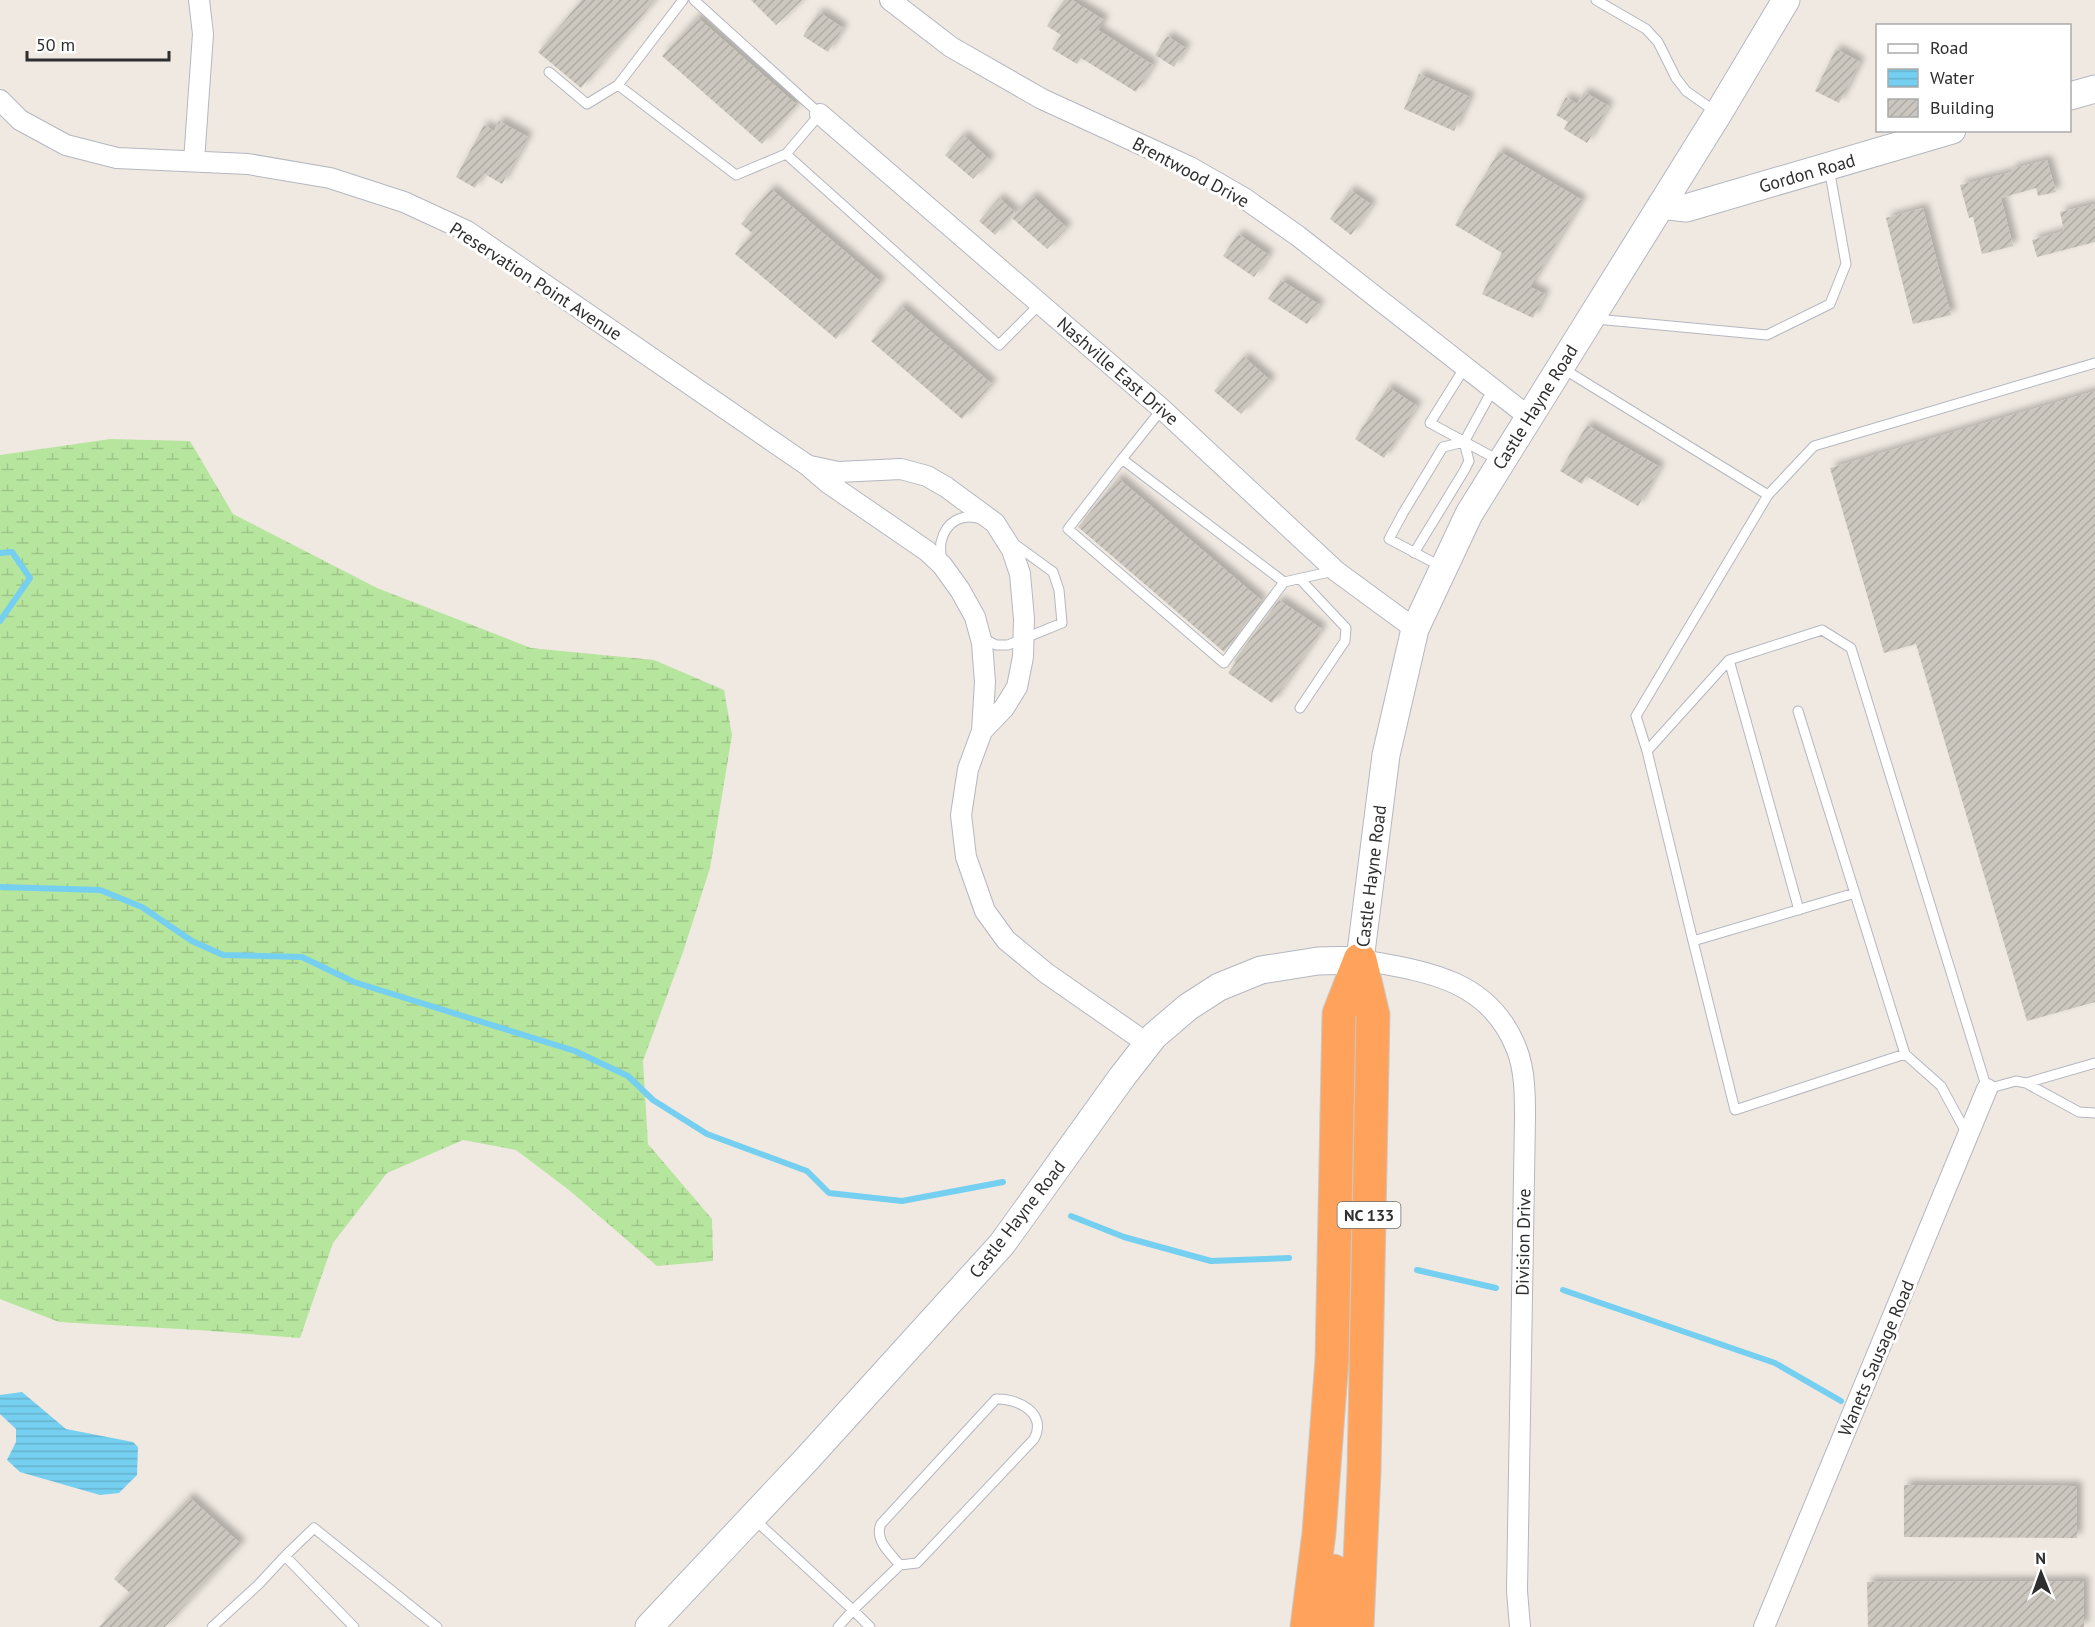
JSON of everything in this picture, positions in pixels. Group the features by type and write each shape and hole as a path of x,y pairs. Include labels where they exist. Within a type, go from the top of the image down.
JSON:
{"highway":[{"name":"NC 133","path":"1307,1627 1319,1533 1332,1359 1339,1014 1360,960"},
{"name":"NC 133","path":"1357,1627 1364,1472 1373,1015 1360,960"},
{"path":"1332,1359 1335,1443 1332,1627"},
{"path":"1364,1472 1369,1627"}],"main road":[{"name":"Castle Hayne Road","path":"649,1627 1002,1244 1154,1036 1188,1007 1219,987 1262,970 1318,961 1360,960 1386,755 1415,629 1469,514 1718,114 1786,0"},
{"path":"2071,96 2095,89"},
{"name":"Gordon Road","path":"1661,205 1686,208 1945,132"}],"street":[{"path":"194,161 203,34 199,0"},
{"name":"Brentwood Drive","path":"890,0 951,47 1042,99 1190,167 1244,198 1298,236 1529,417"},
{"name":"Preservation Point Avenue","path":"0,99 20,120 66,145 117,158 248,164 330,178 404,202 467,231 807,465 828,483 927,551 942,565 960,590 975,617 980,637 986,682 982,731 968,769 961,816 966,857 985,911 1005,940 1148,1044"},
{"name":"Nashville East Drive","path":"820,114 1162,409 1336,571 1415,629"},
{"name":"Preservation Point Avenue","path":"807,465 838,472 902,469 927,476 946,487 999,529 1012,550 1020,574 1023,657 1017,687 1004,708 982,731"},
{"name":"Division Drive","path":"1360,960 1438,975 1467,988 1486,1003 1503,1022 1518,1052 1524,1084 1525,1118 1517,1591 1520,1627"},
{"name":"Wanets Sausage Road","path":"1764,1627 1987,1089"}],"lane":[{"path":"549,72 587,104 618,85 683,0"},
{"path":"618,85 736,175 786,153 820,114 694,0"},
{"path":"1596,0 1646,29 1658,42 1676,78 1686,91 1718,114"},
{"path":"786,153 999,345 1041,304"},
{"path":"1590,318 1767,335 1830,304 1846,264 1828,166"},
{"path":"1905,1054 1736,1110 1647,752 1636,717 1768,495 1814,446 2095,363"},
{"path":"1560,367 1768,495"},
{"path":"1465,368 1430,423 1501,461"},
{"path":"1414,553 1469,461 1464,442 1493,388"},
{"path":"1162,409 1068,529 1224,663 1284,582 1336,571"},
{"path":"1444,568 1389,539 1443,447 1464,442"},
{"path":"1122,459 1284,582"},
{"path":"942,565 941,542 948,527 960,517 973,517 999,529 1053,572 1059,590 1062,623 1008,645 996,645 980,637"},
{"path":"1300,579 1346,628 1345,641 1300,708"},
{"path":"1647,752 1729,660 1822,630 1851,648 1987,1089 2016,1081 2026,1083 2079,1112 2095,1113"},
{"path":"1729,660 1798,910"},
{"path":"1798,711 1905,1054 1941,1086 1968,1135"},
{"path":"1693,941 1855,893"},
{"path":"2026,1083 2095,1063"},
{"path":"838,1627 900,1565 917,1563 1034,1439 1037,1434 1037,1424 1031,1410 1022,1403 996,1399 881,1524 877,1532 879,1538 900,1565"},
{"path":"752,1517 870,1627"},
{"path":"212,1627 258,1585 314,1528 437,1627"},
{"path":"285,1556 354,1627"}],"green space":[{"path":"110,439 190,441 233,514 377,588 531,648 654,660 724,690 732,735 710,868 683,952 643,1061 648,1144 712,1219 713,1261 657,1266 569,1190 516,1150 463,1140 387,1173 333,1243 300,1338 59,1322 0,1299 0,455"}],"water":[{"path":"22,1392 66,1429 133,1442 138,1447 137,1475 119,1493 100,1495 20,1472 7,1460 16,1442 16,1429 0,1414 0,1395"}],"building":[{"path":"582,0 655,0 581,88 538,52"},
{"path":"751,0 802,0 776,25"},
{"path":"1064,0 1072,0 1104,20 1098,30 1153,65 1136,92 1081,58 1077,64 1052,49 1061,35 1047,26"},
{"path":"819,12 843,28 828,52 803,36"},
{"path":"697,17 797,105 762,144 662,56"},
{"path":"1167,36 1186,48 1174,67 1155,55"},
{"path":"1836,49 1860,62 1839,103 1815,91"},
{"path":"1419,74 1470,97 1454,131 1404,109"},
{"path":"1584,92 1609,106 1587,143 1564,129 1568,122 1556,115 1566,97 1577,104"},
{"path":"499,121 528,137 502,184 483,173 475,188 456,177 484,125 494,131"},
{"path":"963,135 990,160 973,179 945,155"},
{"path":"1499,151 1582,200 1530,287 1545,294 1533,318 1482,294 1502,253 1455,225"},
{"path":"2047,160 2056,192 2038,196 2036,188 2001,198 2013,246 1982,254 1973,217 1969,218 1960,185 2012,172 2011,169"},
{"path":"771,189 881,282 836,339 735,254 752,233 741,224"},
{"path":"1350,190 1372,205 1351,235 1330,219"},
{"path":"1032,196 1067,228 1047,249 1012,218"},
{"path":"999,198 1015,212 995,235 979,221"},
{"path":"2095,204 2095,242 2037,257 2032,240 2064,231 2060,212"},
{"path":"1923,208 1951,315 1913,324 1886,218"},
{"path":"1238,234 1269,255 1254,277 1223,256"},
{"path":"1281,280 1320,305 1307,324 1268,299"},
{"path":"901,306 992,384 962,419 871,341"},
{"path":"1244,357 1271,381 1241,414 1214,391"},
{"path":"1388,387 1417,406 1384,458 1355,439"},
{"path":"2095,391 2095,1002 2027,1021 1916,644 1884,653 1830,468"},
{"path":"1587,425 1660,467 1638,506 1586,476 1582,484 1560,471"},
{"path":"1118,478 1262,601 1224,652 1078,527"},
{"path":"1279,600 1322,629 1272,703 1228,673 1236,662 1234,661"},
{"path":"1904,1485 2077,1486 2077,1538 1904,1537"},
{"path":"189,1497 241,1544 165,1627 99,1627 130,1593 114,1579"},
{"path":"2084,1581 2084,1627 1868,1627 1867,1582"}],"waterway":[{"path":"0,553 12,552 30,578 0,621"},
{"path":"0,887 100,890 142,907 192,941 223,955 302,957 354,982 575,1051 628,1076 653,1100 707,1134 807,1171 829,1193 902,1201 1003,1182"},
{"path":"1071,1216 1124,1237 1211,1261 1289,1258"},
{"path":"1417,1270 1496,1288"},
{"path":"1563,1290 1775,1363 1841,1401"}]}
